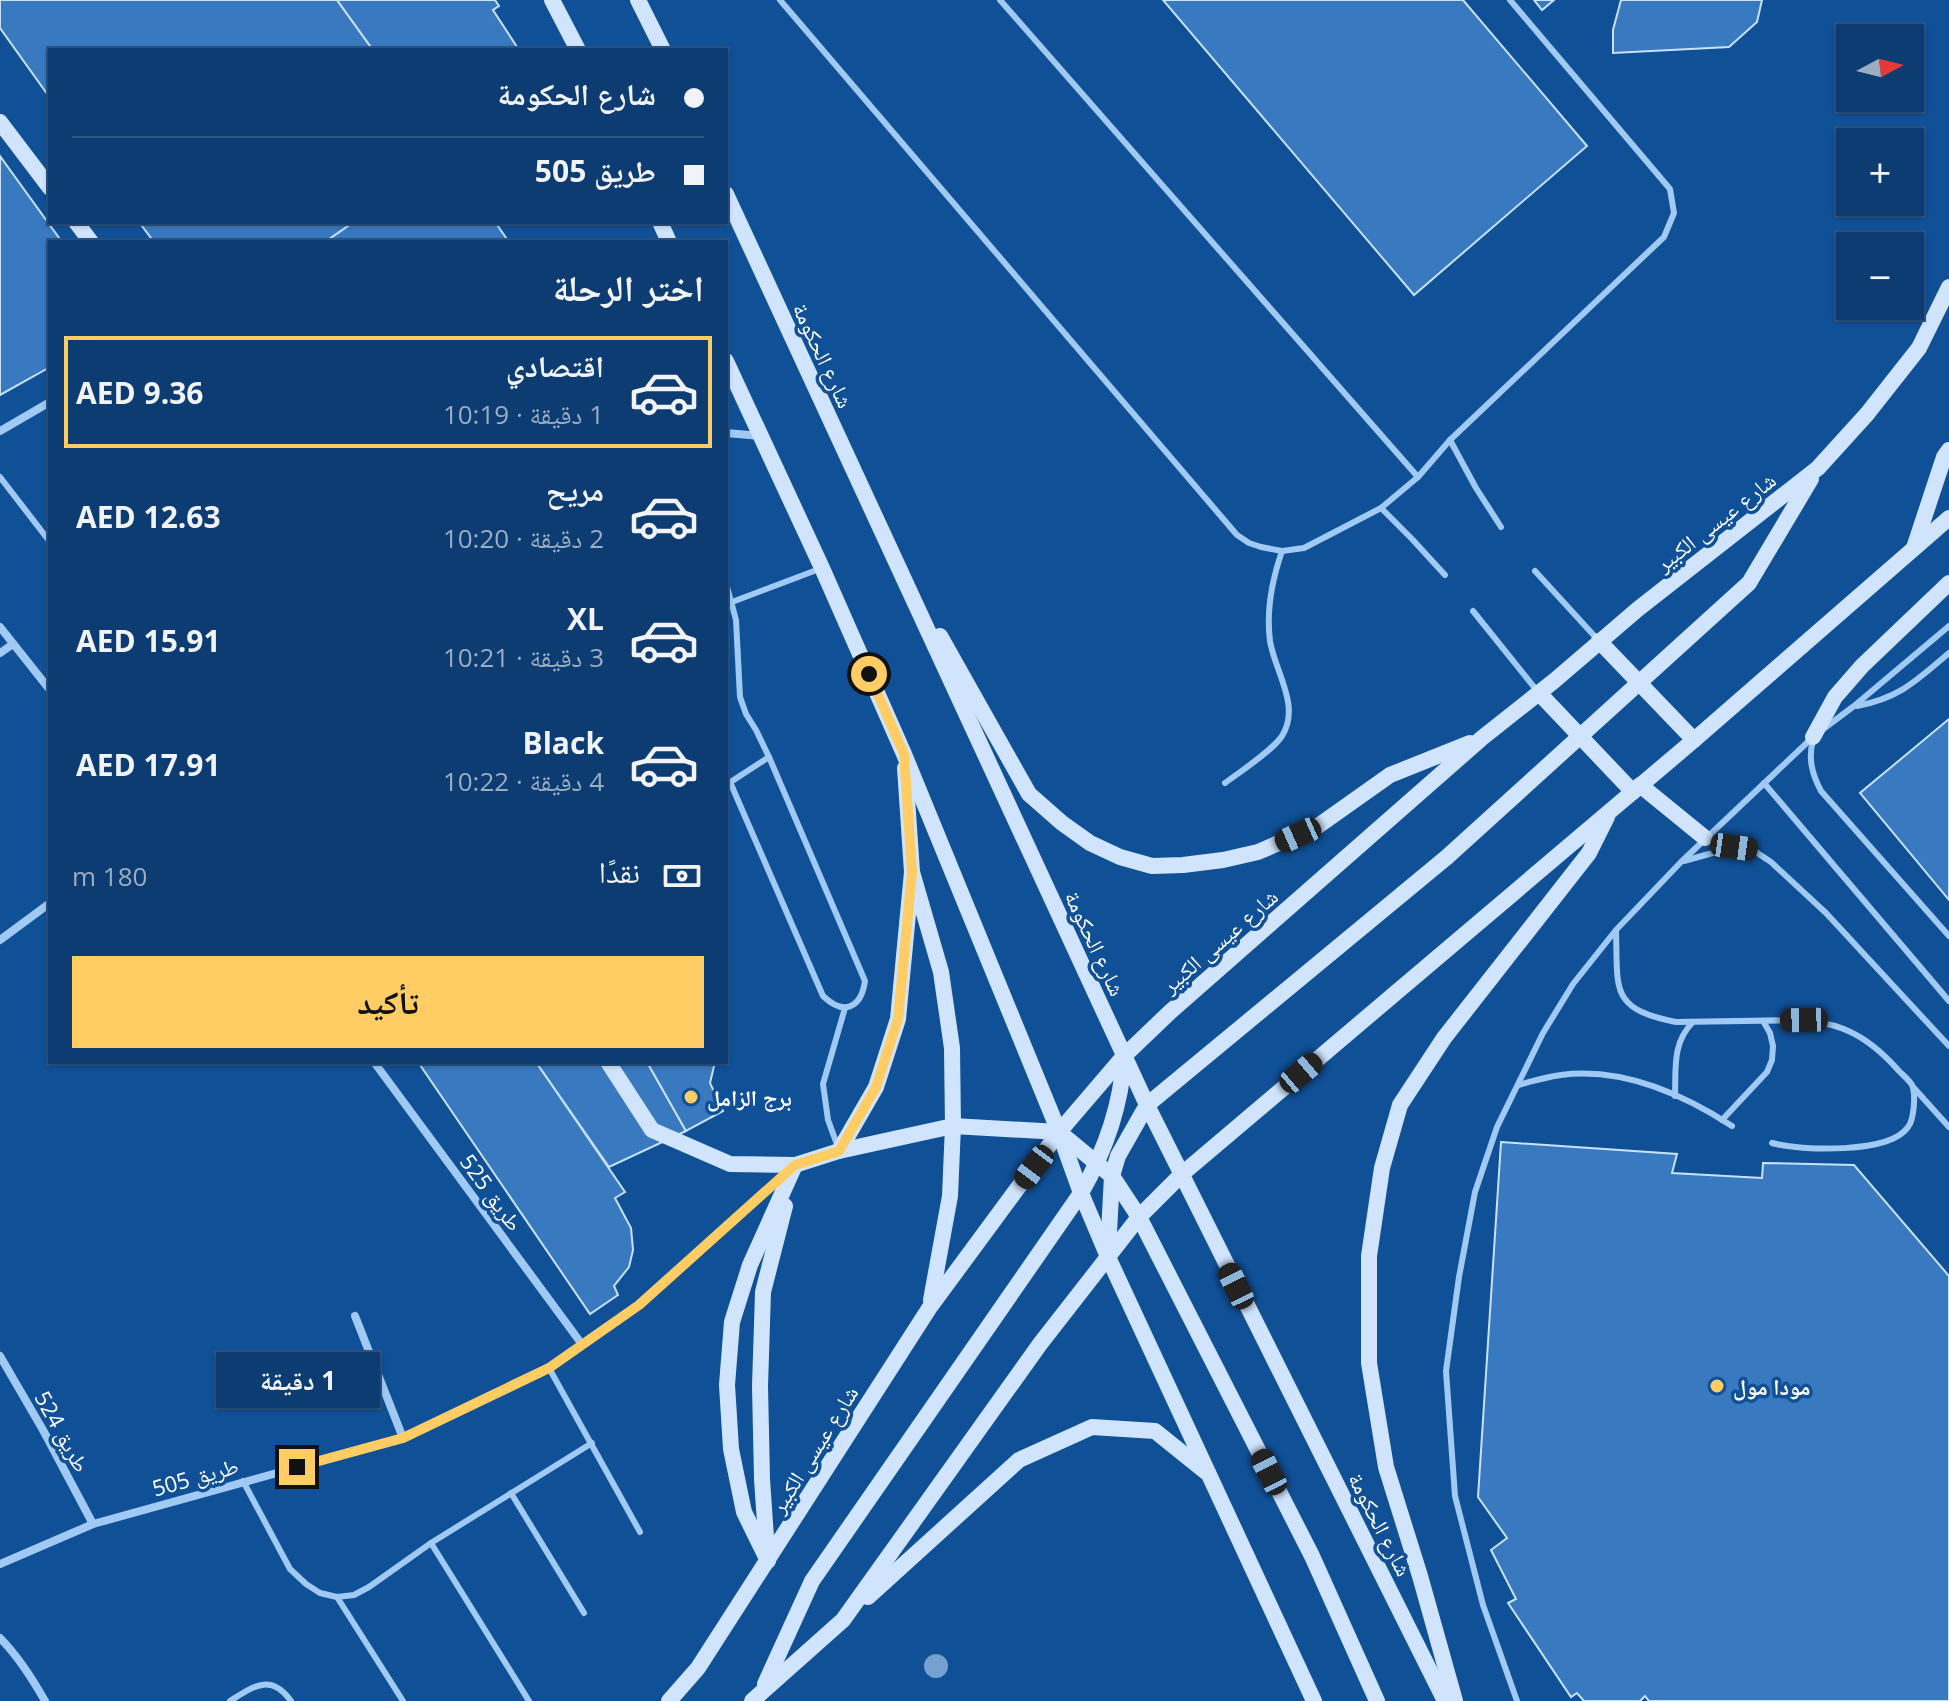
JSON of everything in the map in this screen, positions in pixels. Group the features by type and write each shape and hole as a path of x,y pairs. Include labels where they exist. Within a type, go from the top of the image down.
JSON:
{"main road":[{"path":"552,0 577,48"},
{"path":"638,0 662,48"},
{"path":"0,122 48,185"},
{"name":"شارع الحكومة","path":"728,198 1147,1105 1445,1701"},
{"name":"شارع عيسى الكبير","path":"669,1701 698,1668 930,1307 1059,1132 1124,1056 1482,738 1818,468 1867,414 1919,348 1949,287"},
{"path":"728,365 904,754 1108,1257 1314,1701"},
{"path":"1913,549 1949,450"},
{"path":"1108,1257 1112,1176 1118,1156 1147,1105 1447,857 1749,583 1818,468"},
{"path":"843,1620 1040,1344 1139,1217 1182,1174 1611,811 1949,518"},
{"path":"884,538 1029,794 1080,836 1120,857 1152,866 1183,865 1258,852 1318,826 1390,775 1482,738"},
{"path":"1813,737 1835,697 1862,666 1949,583"},
{"path":"1599,641 1694,740"},
{"path":"1539,693 1637,788 1705,838"},
{"path":"839,1151 876,1087 898,1019 912,872 904,754"},
{"path":"1455,1701 1386,1467 1369,1363 1369,1256 1382,1168 1400,1105 1444,1038 1589,853 1611,811"},
{"path":"912,872 941,972 952,1048 950,1196 930,1307"},
{"path":"757,1696 812,1581 1081,1193 1098,1163 1113,1123 1122,1084 1124,1056"},
{"path":"609,1064 652,1130 730,1164 795,1165 839,1151 953,1126 1059,1132 1098,1163 1112,1176 1139,1217 1312,1556 1377,1701"},
{"path":"768,1561 760,1386 763,1292 795,1165"},
{"path":"768,1561 744,1512 731,1449 727,1385 732,1322 745,1279 795,1165"},
{"path":"757,1696 1019,1460 1092,1427 1155,1431 1211,1476"}],"street":[{"path":"0,431 48,403"},
{"path":"728,433 762,436"},
{"path":"0,627 48,688"},
{"path":"0,653 13,644"},
{"path":"0,940 48,904"},
{"name":"طريق 525","path":"375,1064 581,1343"},
{"name":"طريق 505","path":"0,1564 93,1524 403,1438 549,1368 639,1305 795,1165"},
{"path":"355,1316 403,1438"},
{"name":"طريق 524","path":"0,1356 93,1524"},
{"path":"0,1638 11,1648 45,1701"}],"lane":[{"path":"780,0 1237,535 1261,547 1282,551 1304,548 1381,508 1418,477 1450,440 1664,237 1674,213 1670,189 1510,0"},
{"path":"1000,0 1418,477"},
{"path":"1450,440 1501,527"},
{"path":"0,477 48,539"},
{"path":"1381,508 1445,575"},
{"path":"1225,783 1277,743 1289,721 1289,707 1270,643 1269,617 1275,570 1282,551"},
{"path":"732,602 822,568"},
{"path":"1535,571 1599,641"},
{"path":"728,589 738,638 740,697 769,757 865,981 863,994 856,1004 845,1008 833,1005 823,996 728,784 769,757"},
{"path":"1473,611 1539,693"},
{"path":"1517,1701 1483,1605 1455,1496 1446,1371 1475,1192 1497,1127 1543,1033 1573,984 1616,930 1705,838 1813,737 1949,626"},
{"path":"1854,706 1874,703 1897,694 1949,653"},
{"path":"1813,737 1811,763 1821,791 1949,936"},
{"path":"1764,783 1949,1001"},
{"path":"1681,862 1734,847 1753,850 1771,862 1826,913 1949,1046"},
{"path":"1616,930 1617,982 1623,997 1634,1009 1676,1022 1804,1020 1845,1029 1881,1051 1949,1127"},
{"path":"839,1151 828,1120 823,1084 845,1008"},
{"path":"1722,1120 1767,1072 1772,1060 1770,1033 1763,1021"},
{"path":"1675,1096 1677,1048 1693,1022"},
{"path":"1518,1085 1561,1075 1617,1076 1650,1084 1732,1126"},
{"path":"1772,1143 1811,1148 1864,1147 1891,1141 1911,1125 1913,1086"},
{"path":"549,1368 640,1532"},
{"path":"243,1481 290,1569 320,1593 337,1597 354,1595 369,1587 431,1543 592,1443"},
{"path":"511,1493 584,1613"},
{"path":"431,1543 529,1701"},
{"path":"337,1597 403,1701"},
{"path":"230,1701 252,1687 267,1684 282,1688 291,1701"}],"building":[{"path":"0,0 337,0 372,48 48,48 48,95 0,28"},
{"path":"337,0 495,0 499,6 493,10 518,48 372,48"},
{"path":"1163,0 1463,0 1587,146 1414,295"},
{"path":"1534,0 1554,0 1542,10"},
{"path":"1621,0 1762,0 1757,22 1729,47 1613,53 1613,30"},
{"path":"0,156 61,240 48,240 48,368 0,395"},
{"path":"140,224 351,224 328,240 152,240"},
{"path":"351,224 496,224 508,240 328,240"},
{"path":"1949,719 1949,900 1860,793"},
{"path":"419,1064 537,1064 625,1192 615,1198 631,1228 633,1250 629,1267 614,1286 618,1295 590,1314"},
{"path":"537,1064 648,1064 686,1131 609,1167"},
{"name":"برج الزامل","path":"648,1064 715,1064 710,1083 723,1111 686,1131"},
{"name":"مودا مول","path":"1501,1142 1677,1154 1672,1173 1762,1178 1763,1163 1854,1165 1949,1276 1949,1701 1649,1701 1645,1696 1640,1701 1584,1701 1577,1693 1571,1697 1508,1603 1516,1599 1491,1550 1507,1538 1478,1497"}],"place":[{"name":"برج الزامل","path":"691,1097"},
{"name":"مودا مول","path":"1717,1386"}],"route":[{"path":"297,1467 403,1438 549,1368 639,1305 795,1165 839,1151 876,1087 898,1019 912,872 904,754 869,674"}]}
